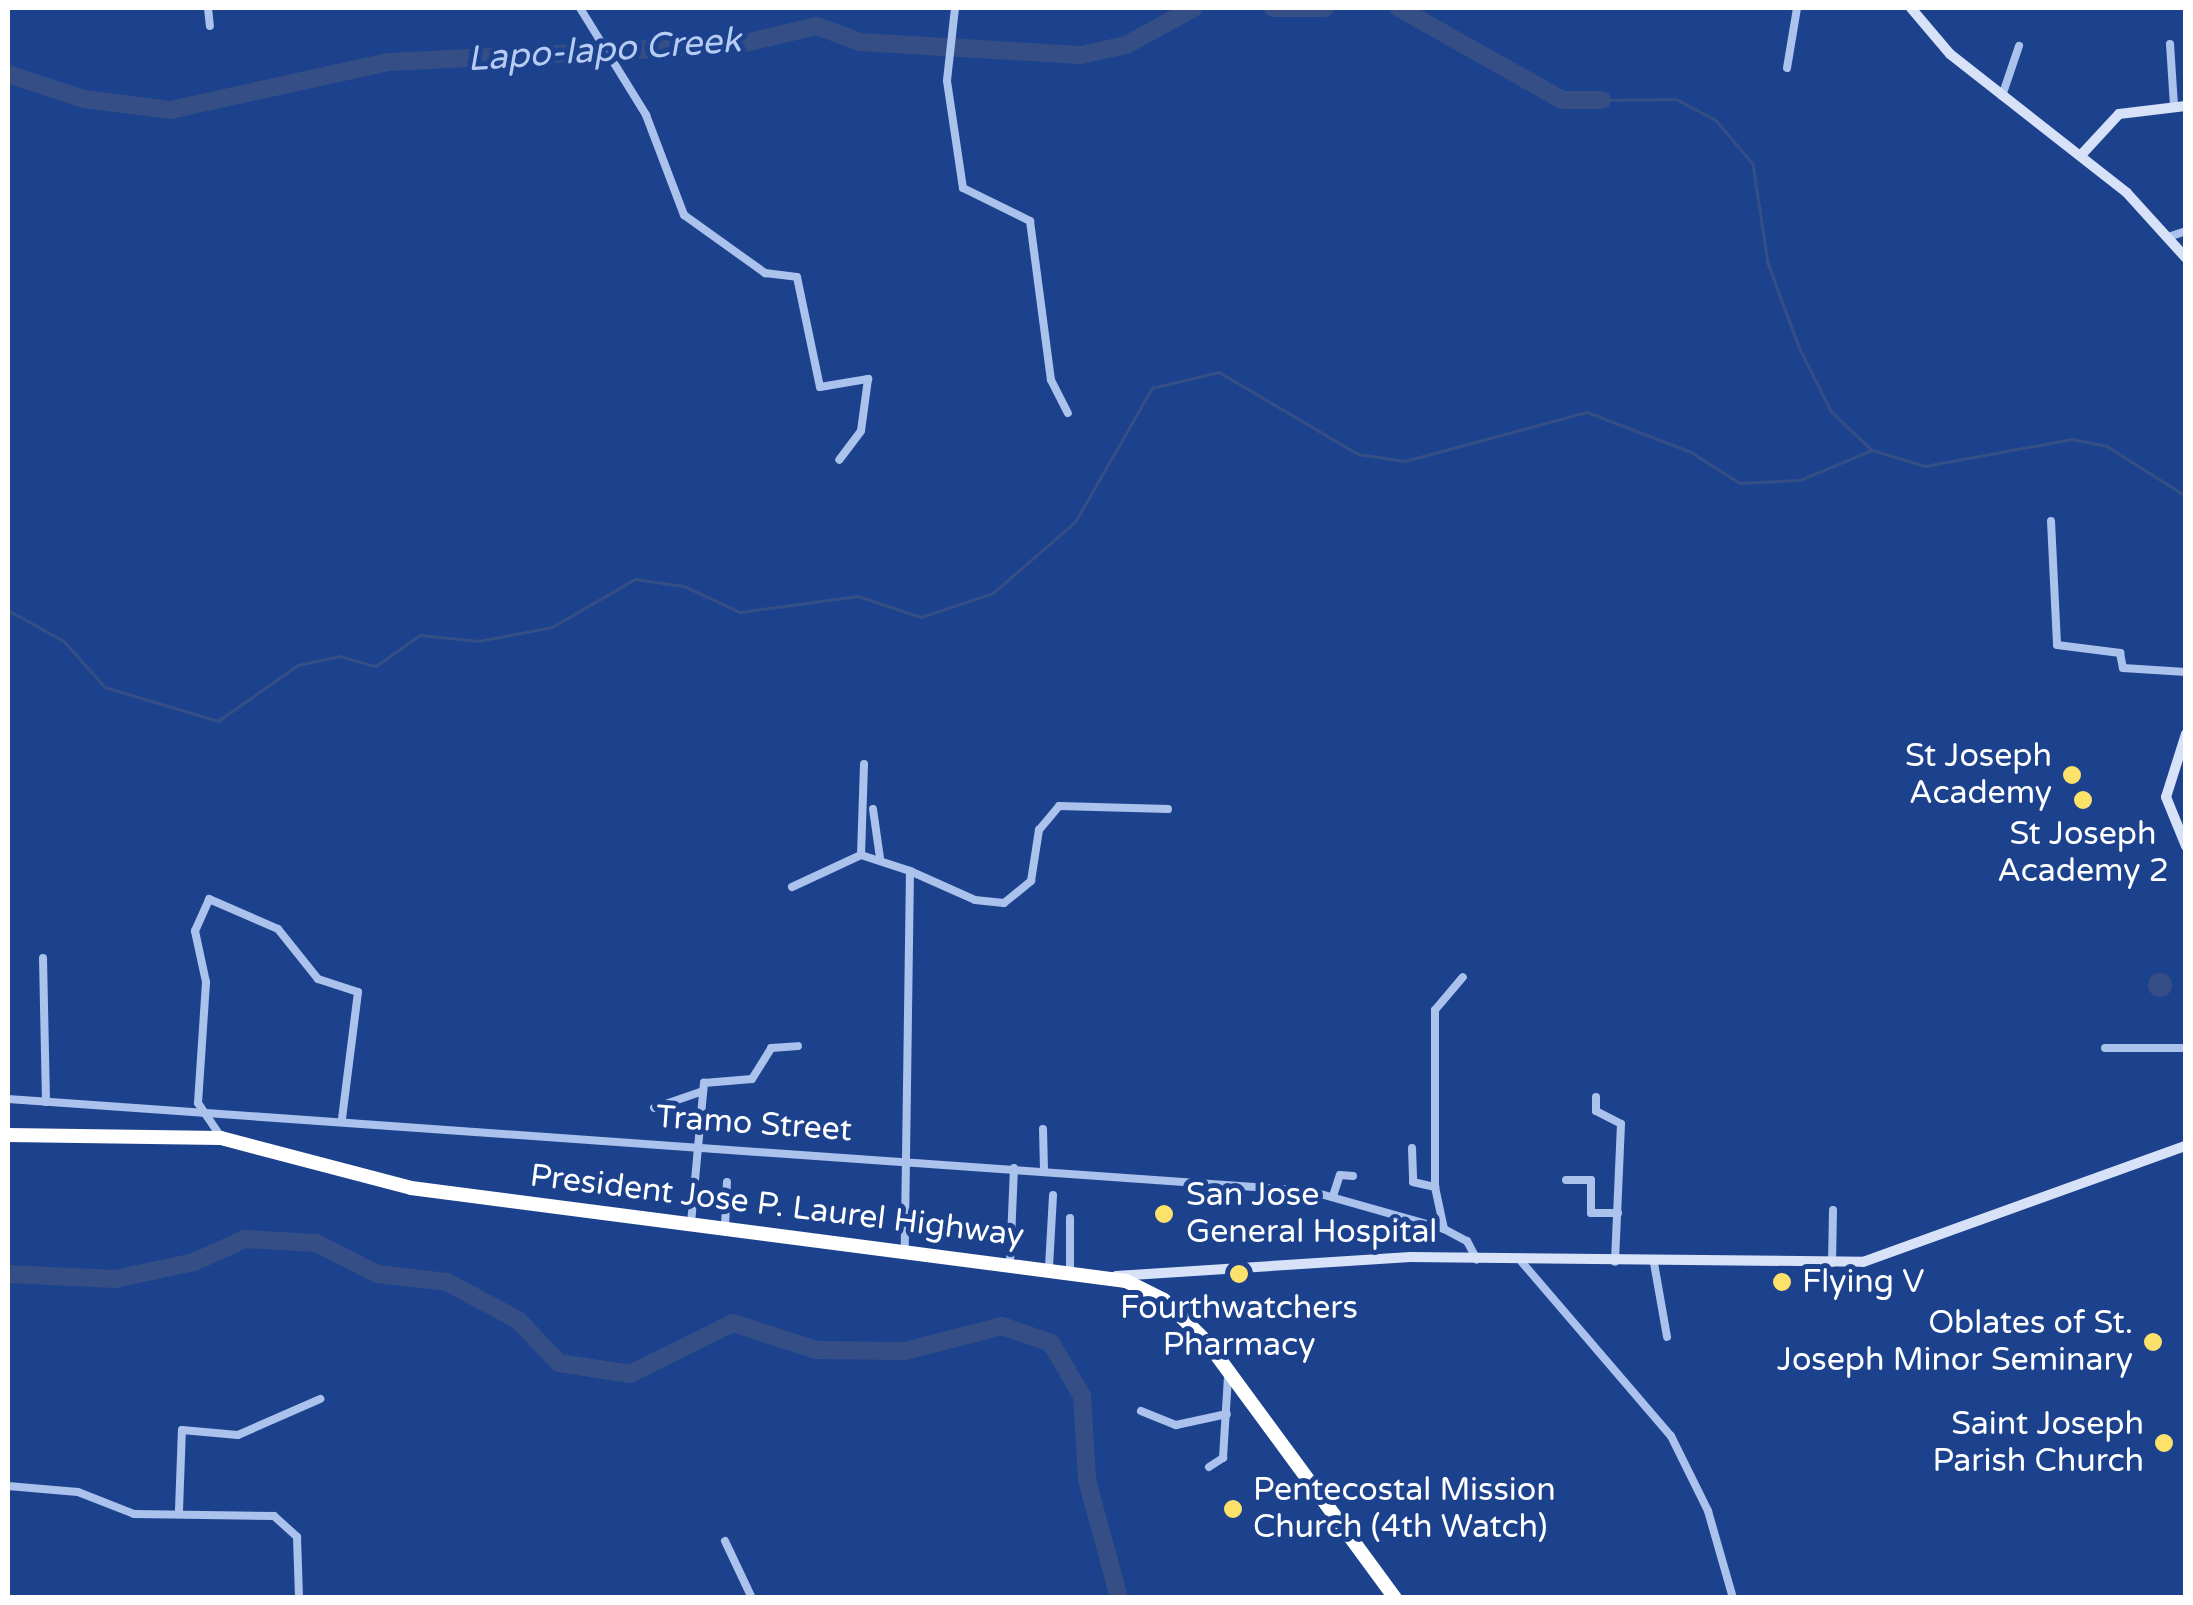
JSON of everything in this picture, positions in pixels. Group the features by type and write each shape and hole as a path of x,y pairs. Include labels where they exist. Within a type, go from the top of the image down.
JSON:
{"highway":[{"name":"President Jose P. Laurel Highway","path":"8,1135 221,1138 393,1185 905,1247 1110,1277 1164,1300 1228,1372 1395,1598"}],"main road":[{"path":"1911,8 2002,96 2083,153 2186,258"},
{"path":"2083,153 2119,114 2180,106"},
{"path":"2186,734 2166,797 2186,846"},
{"path":"1110,1277 1324,1259 1832,1263 1878,1260 2186,1146"}],"street":[{"path":"208,8 210,26"},
{"path":"580,8 606,40 619,65 684,215 766,272 800,281 817,384 868,378 861,432 839,460"},
{"path":"955,8 949,66 963,188 1030,221 1051,380 1068,413"},
{"path":"1787,68 1797,8"},
{"path":"2170,44 2180,106"},
{"path":"2002,96 2019,46"},
{"path":"2168,237 2186,231"},
{"path":"2051,522 2056,645 2120,653 2123,668 2186,672"},
{"path":"860,855 864,764"},
{"path":"792,887 860,855 880,858 1004,903 1031,881 1039,830 1058,806 1168,809"},
{"path":"873,809 880,858"},
{"path":"905,1247 911,1162 910,871"},
{"path":"221,1138 200,1112 206,982 194,930 208,899 278,930 318,979 358,992 342,1119"},
{"path":"42,958 46,1102"},
{"path":"1444,1229 1435,1187 1435,1010 1463,977"},
{"path":"691,1224 704,1092 711,1078 756,1077 771,1048 798,1046"},
{"path":"2105,1048 2186,1048"},
{"path":"654,1108 704,1092"},
{"path":"1596,1096 1596,1111 1621,1124 1615,1262"},
{"name":"Tramo Street","path":"8,1099 698,1144 1333,1196 1444,1229 1467,1240 1478,1260"},
{"path":"1043,1129 1044,1170"},
{"path":"1412,1148 1413,1182 1435,1187"},
{"path":"1010,1264 1014,1168"},
{"path":"1333,1196 1340,1175 1353,1176"},
{"path":"1566,1180 1591,1180 1591,1213 1618,1213"},
{"path":"725,1227 727,1182"},
{"path":"1048,1267 1053,1196"},
{"path":"1832,1210 1832,1263"},
{"path":"1070,1218 1070,1270"},
{"path":"1520,1260 1671,1436 1708,1510 1734,1598"},
{"path":"1654,1262 1667,1338"},
{"path":"1209,1467 1223,1460 1228,1372"},
{"path":"179,1510 182,1430 238,1435 320,1399"},
{"path":"1141,1411 1176,1425 1227,1414"},
{"path":"8,1486 78,1492 134,1514 179,1510 290,1524 299,1598"},
{"path":"725,1541 752,1598"}],"water":[{"path":"2155,973 2165,973 2172,985 2165,997 2155,997 2148,990 2148,980"}],"waterway":[{"name":"Lapo-lapo Creek","path":"8,74 84,99 170,110 389,62 736,45 817,26 860,42 1081,55 1126,45 1194,8"},
{"name":"Lapo-lapo Creek","path":"1273,8 1325,8"},
{"name":"Lapo-lapo Creek","path":"1399,8 1562,100 1602,100"},
{"name":"Lapo-lapo Creek","path":"1602,100 1676,99 1716,120 1753,164 1768,263 1799,347 1831,411 1872,450 1925,466 2072,439 2107,446 2186,496"},
{"path":"8,610 64,641 105,687 218,721 298,665 340,656 376,666 420,635 479,641 552,627 635,579 684,586 740,612 858,596 921,617 993,593 1075,522 1152,388 1219,372 1358,454 1405,461 1587,412 1691,452 1740,483 1800,480 1872,450"},
{"path":"8,1274 115,1279 194,1262 245,1239 316,1243 377,1274 447,1282 518,1320 559,1363 630,1374 733,1323 816,1350 905,1351 1002,1326 1051,1343 1082,1396 1087,1480 1119,1598"}],"place":[{"name":"St Joseph Academy","path":"2072,775"},
{"name":"St Joseph Academy 2","path":"2083,800"},
{"name":"San Jose General Hospital","path":"1164,1214"},
{"name":"Fourthwatchers Pharmacy","path":"1239,1274"},
{"name":"Flying V","path":"1782,1282"},
{"name":"Oblates of St. Joseph Minor Seminary","path":"2153,1342"},
{"name":"Saint Joseph Parish Church","path":"2164,1443"},
{"name":"Pentecostal Mission Church (4th Watch)","path":"1233,1509"}]}
